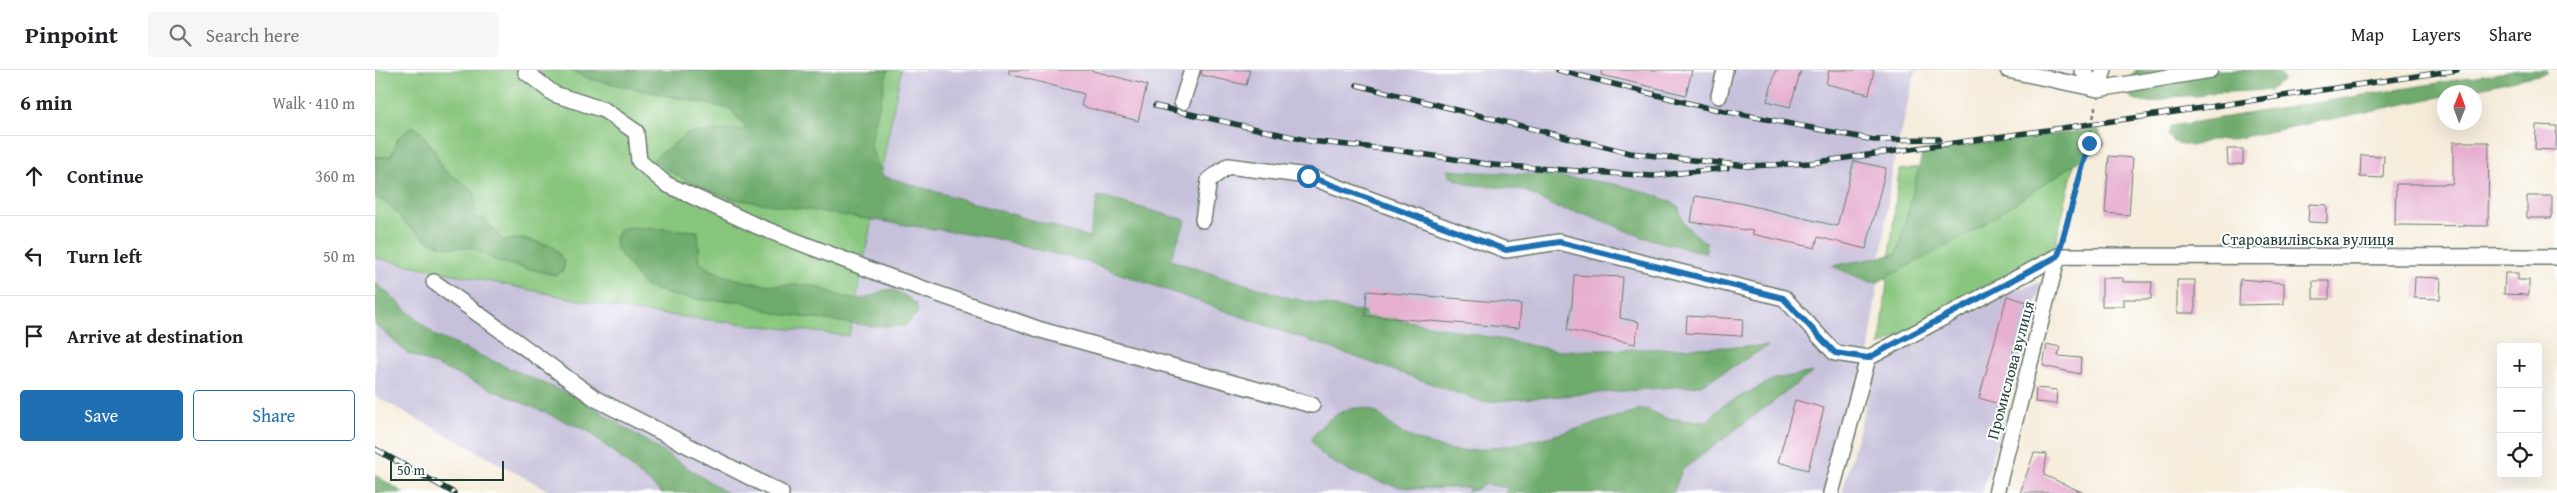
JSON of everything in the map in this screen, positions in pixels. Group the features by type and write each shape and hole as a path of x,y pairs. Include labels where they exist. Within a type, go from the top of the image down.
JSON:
{"street":[{"path":"527,70 526,72 553,94 605,110 636,132 639,161 666,184 757,226 881,274 1041,330 1312,405"},
{"path":"1182,102 1192,70"},
{"path":"1719,96 1725,70"},
{"path":"2008,70 2098,89 2210,70"},
{"path":"2083,70 2098,89"},
{"path":"2098,89 2104,70"},
{"path":"1203,220 1209,180 1228,166 1308,176 1506,250 1559,242 1783,298 1835,353 1868,358 2058,256"},
{"name":"Староавилівська вулиця","path":"2058,256 2557,257"},
{"name":"Промислова вулиця","path":"1995,493 2058,256"},
{"path":"434,282 596,399 781,493"},
{"path":"1831,493 1868,358"}],"path":[{"path":"2058,256 2089,143 2098,89"}],"shaded area":[{"path":"901,70 1916,70 1893,165 1868,358 1831,493 553,493 375,396 375,258 633,311 849,336"},
{"path":"2042,282 1982,493 1842,493 1876,366 2012,291"}],"green space":[{"path":"375,70 901,70 849,336 633,311 375,258"},
{"path":"569,70 888,70 870,145 883,176 1089,237 1098,196 1186,220 1170,260 1290,298 1560,351 1768,346 1701,385 1483,402 1087,262 993,238 734,199 701,187 652,160 688,133 747,129 730,109 589,79"},
{"path":"2136,70 2273,70 2282,76 2283,81 2269,90 2208,93 2174,97 2147,103 2134,99 2127,93 2129,78"},
{"path":"2519,70 2546,70 2547,73 2482,87 2482,85 2437,85 2437,97 2229,140 2210,140 2192,146 2174,142 2168,135 2171,126"},
{"path":"413,126 420,131 434,149 442,168 475,192 475,219 485,219 503,241 522,238 553,246 565,262 563,271 555,275 499,262 472,248 444,247 427,240 407,225 388,203 375,197 375,157 391,156 398,138"},
{"path":"2098,129 2105,144 1967,235 1878,282 1869,282 1832,266 1897,254 1923,151"},
{"path":"2079,144 2054,251 1880,346 1899,170"},
{"path":"1447,170 1598,181 1655,195 1678,206 1684,224 1707,244 1705,253 1642,237 1586,214 1557,208 1523,190 1467,184 1449,176"},
{"path":"628,227 698,231 700,263 716,272 734,278 772,285 810,285 854,299 872,296 888,289 903,295 916,304 918,313 905,326 872,326 778,314 741,301 702,300 671,295 644,286 616,248 615,238 619,230"},
{"path":"375,282 436,336 582,400 727,493 662,493 588,431 407,353 375,324"},
{"path":"1813,372 1682,470 1673,493 1505,493 1508,488 1487,484 1467,493 1471,488 1401,487 1350,471 1325,457 1316,448 1311,439 1331,418 1339,413 1357,408 1375,412 1398,431 1414,438 1439,447 1458,451 1534,440 1641,409 1649,410 1666,418 1698,422 1708,420 1722,406 1774,379"},
{"path":"375,475 404,493 375,493"}],"building":[{"path":"1009,70 1090,70 1147,85 1138,121 1081,106 1084,94 1009,74"},
{"path":"1202,70 1250,70 1246,85 1201,75"},
{"path":"1601,70 1692,70 1686,95 1601,75"},
{"path":"1776,70 1801,70 1790,107 1767,101"},
{"path":"1829,70 1874,70 1869,94 1826,84"},
{"path":"2536,125 2557,126 2556,150 2535,149"},
{"path":"2453,142 2489,142 2488,226 2395,225 2396,184 2453,184"},
{"path":"2227,149 2243,149 2243,164 2228,165"},
{"path":"2361,155 2384,156 2383,178 2360,177"},
{"path":"2109,156 2133,158 2129,215 2105,213"},
{"path":"1854,161 1886,168 1866,249 1818,237 1815,248 1752,234 1753,231 1691,222 1695,196 1740,203 1837,226"},
{"path":"2527,196 2552,196 2552,218 2527,218"},
{"path":"2309,204 2327,205 2327,223 2308,222"},
{"path":"2505,273 2518,273 2518,280 2529,280 2529,295 2504,294"},
{"path":"1574,275 1623,277 1620,318 1639,322 1635,344 1567,330 1572,304"},
{"path":"2415,277 2441,278 2440,299 2414,298"},
{"path":"2102,278 2123,278 2123,282 2152,282 2151,299 2124,299 2124,306 2102,306"},
{"path":"2240,279 2284,283 2284,304 2239,305"},
{"path":"2177,280 2195,280 2195,313 2177,313"},
{"path":"2313,281 2329,281 2329,299 2313,299"},
{"path":"1367,291 1521,304 1519,328 1365,316"},
{"path":"2007,296 2027,302 1999,404 1979,398"},
{"path":"1687,316 1743,319 1742,336 1686,333"},
{"path":"2047,344 2060,347 2058,356 2081,358 2080,374 2043,366"},
{"path":"2036,388 2057,390 2056,404 2035,402"},
{"path":"1795,400 1824,408 1808,470 1778,462"},
{"path":"2034,453 2047,454 2044,475 2084,493 2020,493"}],"railway":[{"path":"1558,70 1704,107 1874,140 1939,139"},
{"path":"1357,85 1630,153 1747,166 1810,163 2141,117 2457,70"},
{"path":"1155,106 1310,141 1395,150 1493,165 1652,176 1727,168"},
{"path":"375,449 454,493"}],"route":[{"path":"1308,176 1506,250 1559,242 1783,298 1835,353 1868,358 2058,256 2089,143"}]}
